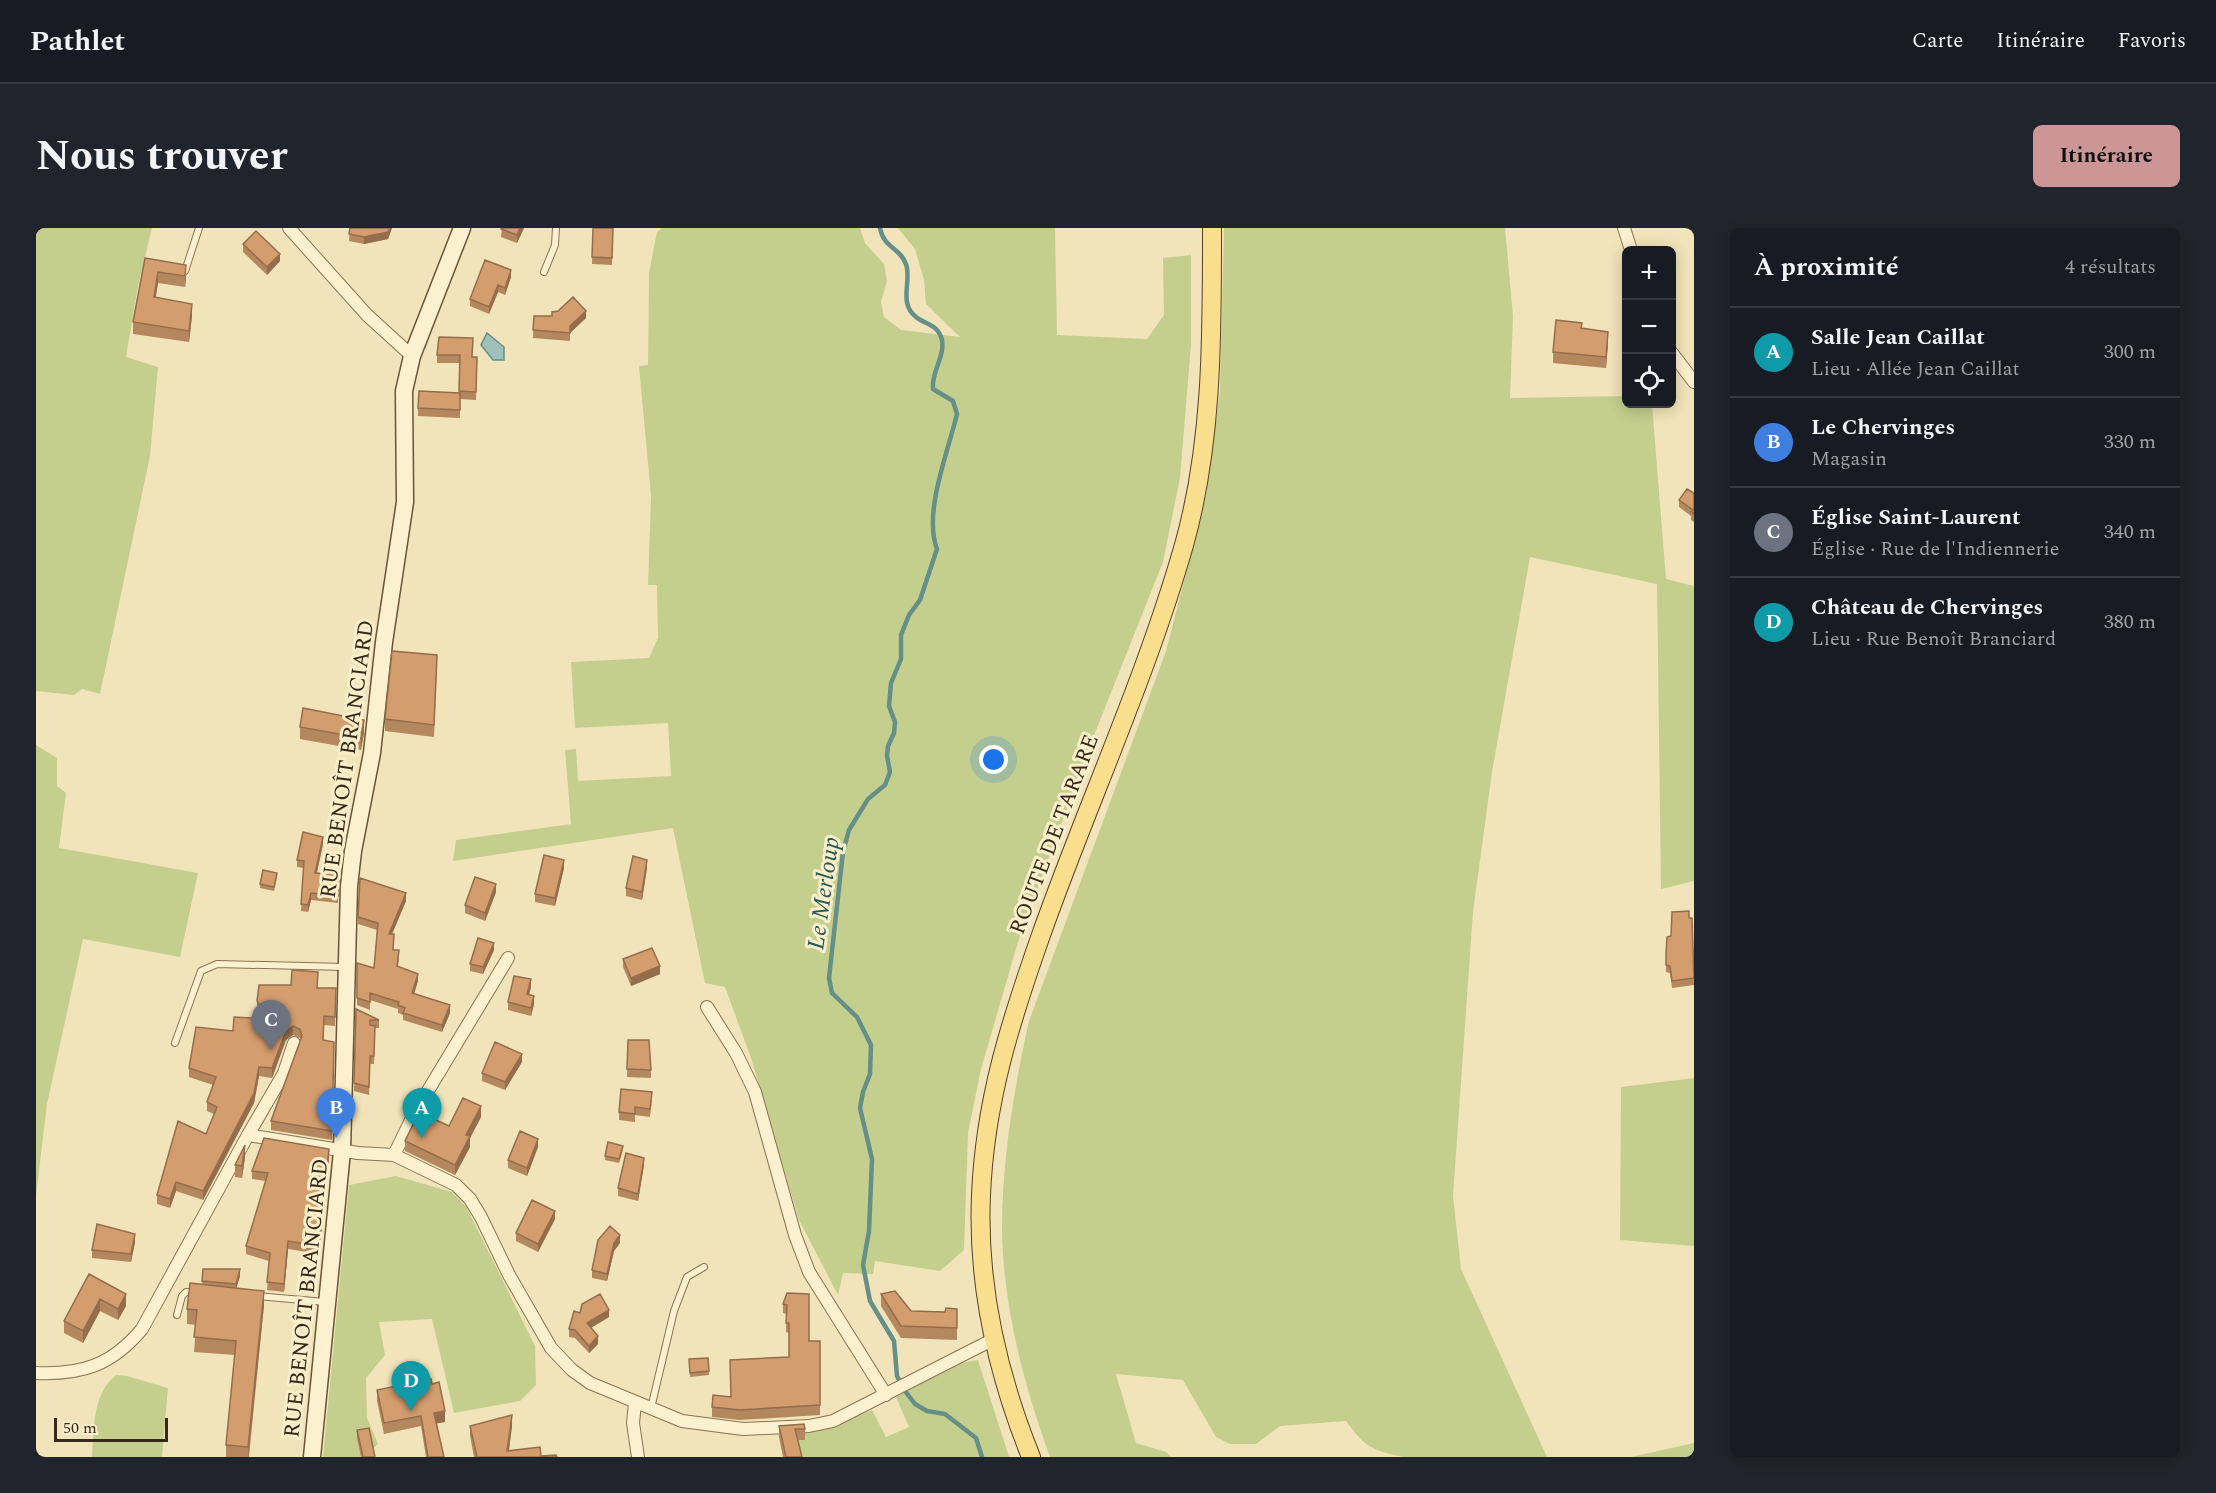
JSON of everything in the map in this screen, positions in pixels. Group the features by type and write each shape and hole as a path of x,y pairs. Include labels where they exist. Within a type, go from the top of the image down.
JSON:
{"main road":[{"name":"ROUTE DE TARARE","path":"1031,1457 1014,1415 994,1339 981,1236 984,1153 993,1089 1014,1010 1162,612 1184,542 1207,421 1210,383 1212,228"}],"street":[{"path":"290,228 367,315 412,356"},
{"name":"RUE BENOÎT BRANCIARD","path":"312,1457 342,1151 346,967 353,851 372,753 405,502 402,409 412,356 462,228"},
{"path":"1624,228 1630,246"},
{"path":"1672,354 1694,381"},
{"path":"394,1155 414,1114 508,958"},
{"path":"707,1007 736,1053 755,1092 795,1235 809,1272 889,1394"},
{"path":"36,1373 66,1375 85,1371 129,1345 142,1329 284,1073 294,1043"},
{"path":"248,1135 342,1151 394,1155 456,1185 470,1199 481,1216 508,1275 550,1348 572,1370 590,1383 651,1410 692,1423 743,1429 777,1429 833,1421 994,1339"},
{"path":"635,1403 633,1423 638,1457"}],"lane":[{"path":"184,271 198,228"},
{"path":"544,272 555,244 556,228"},
{"path":"175,1043 189,1010 196,981 201,971 207,966 217,963 346,967"},
{"path":"651,1410 674,1311 687,1277 704,1267"},
{"path":"177,1315 182,1296 186,1292 210,1292"},
{"path":"245,1294 328,1302"}],"green space":[{"path":"36,228 152,228 138,286 126,357 158,367 150,456 100,694 82,689 74,695 36,691"},
{"path":"662,228 860,228 865,243 884,264 887,281 881,302 884,317 901,330 960,337 926,304 924,280 915,249 898,228 1055,228 1057,335 1147,339 1164,315 1163,258 1191,255 1191,344 1180,478 1163,562 1087,753 1018,942 981,1069 968,1133 964,1250 940,1271 875,1261 873,1274 843,1273 838,1295 799,1220 751,1058 725,987 705,983 673,828 453,861 456,840 571,824 565,750 576,749 578,781 671,776 668,723 575,728 571,662 649,658 658,638 657,585 648,585 651,496 639,366 648,365 649,273 657,232"},
{"path":"1224,228 1505,228 1513,316 1510,398 1622,396 1622,408 1652,408 1666,579 1694,586 1694,881 1661,889 1657,584 1530,557 1492,772 1473,912 1453,1196 1461,1269 1547,1457 1403,1457 1370,1446 1358,1437 1346,1421 1280,1426 1256,1444 1230,1444 1216,1437 1183,1380 1116,1374 1136,1443 1166,1452 1171,1457 1050,1457 1032,1402 1011,1316 1003,1258 1004,1177 1018,1072 1029,1021 1166,651 1206,495 1220,391"},
{"path":"36,745 57,758 57,786 66,793 59,848 198,873 180,957 83,939 47,1104 36,1196"},
{"path":"1694,1078 1694,1246 1620,1240 1621,1087"},
{"path":"396,1176 452,1192 466,1206 535,1346 536,1385 520,1401 454,1413 432,1319 379,1322 385,1355 366,1378 367,1418 378,1444 364,1457 323,1457 349,1185"},
{"path":"978,1360 1009,1457 799,1457 793,1433 825,1429 872,1410 886,1437 909,1427 896,1397 961,1363"},
{"path":"116,1375 168,1388 162,1457 92,1457 98,1402 108,1383"},
{"path":"1694,1443 1694,1457 1631,1457"}],"water":[{"path":"487,333 504,347 504,360 493,360 481,345"}],"building":[{"path":"350,228 390,228 388,232 364,237 349,234"},
{"path":"502,228 520,228 517,235"},
{"path":"593,228 613,228 612,258 592,257"},
{"path":"256,231 280,254 267,267 243,244"},
{"path":"145,258 186,265 185,276 158,272 154,297 192,304 189,331 133,322"},
{"path":"485,260 511,270 505,288 498,285 489,307 470,299"},
{"path":"573,297 586,311 570,326 570,333 533,330 534,316 552,316 552,312 558,311"},
{"path":"1556,320 1582,323 1581,328 1608,332 1606,357 1553,352"},
{"path":"439,337 473,338 472,357 477,357 476,392 459,391 460,355 437,355"},
{"path":"419,391 460,393 460,410 418,408"},
{"path":"1687,489 1694,493 1694,514 1691,512 1693,510 1679,500"},
{"path":"392,651 437,655 434,725 385,719"},
{"path":"303,708 364,720 361,738 300,727"},
{"path":"303,832 323,837 315,873 339,874 338,896 311,893 308,905 301,904 304,861 297,860"},
{"path":"544,855 564,860 555,898 535,894"},
{"path":"633,856 647,860 642,892 626,888"},
{"path":"263,870 277,873 274,887 260,884"},
{"path":"475,877 496,884 485,913 465,905"},
{"path":"360,878 406,893 389,934 394,934 393,950 399,950 397,966 418,974 412,993 450,1005 442,1025 403,1013 405,1008 398,1005 399,1002 370,993 370,1002 357,998 357,963 374,968 378,923 358,917"},
{"path":"1689,911 1689,918 1692,918 1694,978 1672,981 1670,966 1666,965 1666,954 1667,937 1671,936 1672,912"},
{"path":"478,938 494,943 483,967 470,964"},
{"path":"652,948 660,966 631,978 623,959"},
{"path":"292,970 318,972 317,988 336,988 335,1017 324,1016 323,1040 334,1042 332,1131 271,1121 302,1036 300,1029 293,1026 286,1031 272,1068 259,1067 254,1093 203,1191 176,1182 170,1199 157,1195 178,1121 206,1134 217,1107 207,1102 216,1077 189,1068 196,1027 233,1031 234,1017 269,1019 257,1001 259,985 291,985"},
{"path":"514,976 531,979 527,994 534,996 531,1008 508,1002"},
{"path":"356,1009 379,1020 370,1020 370,1025 375,1026 374,1056 370,1056 369,1087 354,1083"},
{"path":"628,1040 649,1040 651,1070 627,1069"},
{"path":"495,1042 522,1054 505,1082 482,1073"},
{"path":"621,1089 652,1092 650,1109 635,1107 635,1114 619,1112"},
{"path":"463,1098 481,1106 466,1135 470,1136 455,1165 405,1141 419,1112 449,1126"},
{"path":"520,1131 538,1139 527,1168 508,1160"},
{"path":"264,1138 329,1149 319,1246 288,1241 284,1284 267,1282 270,1253 246,1246 268,1173 252,1171"},
{"path":"608,1142 623,1146 619,1159 605,1156"},
{"path":"245,1145 242,1166 235,1165"},
{"path":"626,1153 644,1158 638,1194 618,1188"},
{"path":"532,1200 555,1211 538,1244 516,1233"},
{"path":"97,1224 135,1234 131,1254 92,1250"},
{"path":"610,1226 620,1235 614,1243 607,1274 592,1270 598,1240"},
{"path":"203,1269 240,1269 236,1284 202,1281"},
{"path":"89,1274 126,1294 118,1309 100,1299 83,1331 64,1321"},
{"path":"190,1283 264,1291 248,1447 226,1445 236,1341 194,1337 197,1310 187,1309"},
{"path":"895,1291 911,1311 945,1312 946,1308 957,1309 957,1328 901,1326 881,1294"},
{"path":"787,1293 809,1294 809,1341 820,1341 820,1405 740,1410 712,1407 713,1395 731,1397 730,1360 789,1357 787,1305 783,1304"},
{"path":"600,1294 609,1310 587,1323 598,1336 589,1346 575,1330 569,1329 574,1311 580,1313 582,1304"},
{"path":"708,1358 709,1371 690,1373 689,1359"},
{"path":"431,1379 432,1384 439,1382 445,1411 434,1413 444,1457 428,1457 421,1416 384,1423 377,1390"},
{"path":"512,1415 507,1451 540,1447 541,1456 556,1455 557,1457 477,1457 470,1426"},
{"path":"804,1424 805,1429 795,1429 802,1457 786,1457 779,1426"},
{"path":"369,1428 375,1457 363,1457 357,1430"}],"waterway":[{"name":"Le Merloup","path":"880,228 885,240 900,254 906,264 907,299 911,311 920,320 935,328 940,335 942,346 933,389 953,401 957,414 935,500 933,534 937,549 920,600 909,615 901,635 901,659 891,683 889,706 895,722 894,733 888,746 890,772 885,785 868,799 849,830 843,852 829,978 832,993 857,1017 871,1045 870,1074 860,1108 872,1159 869,1231 863,1265 870,1301 894,1341 897,1376 905,1391 915,1404 927,1411 945,1414 976,1438 982,1457"}],"place":[{"name":"Église Saint-Laurent","path":"271,1050"},
{"name":"Le Chervinges","path":"336,1138"},
{"name":"Salle Jean Caillat","path":"422,1138"},
{"name":"Château de Chervinges","path":"411,1411"}]}
